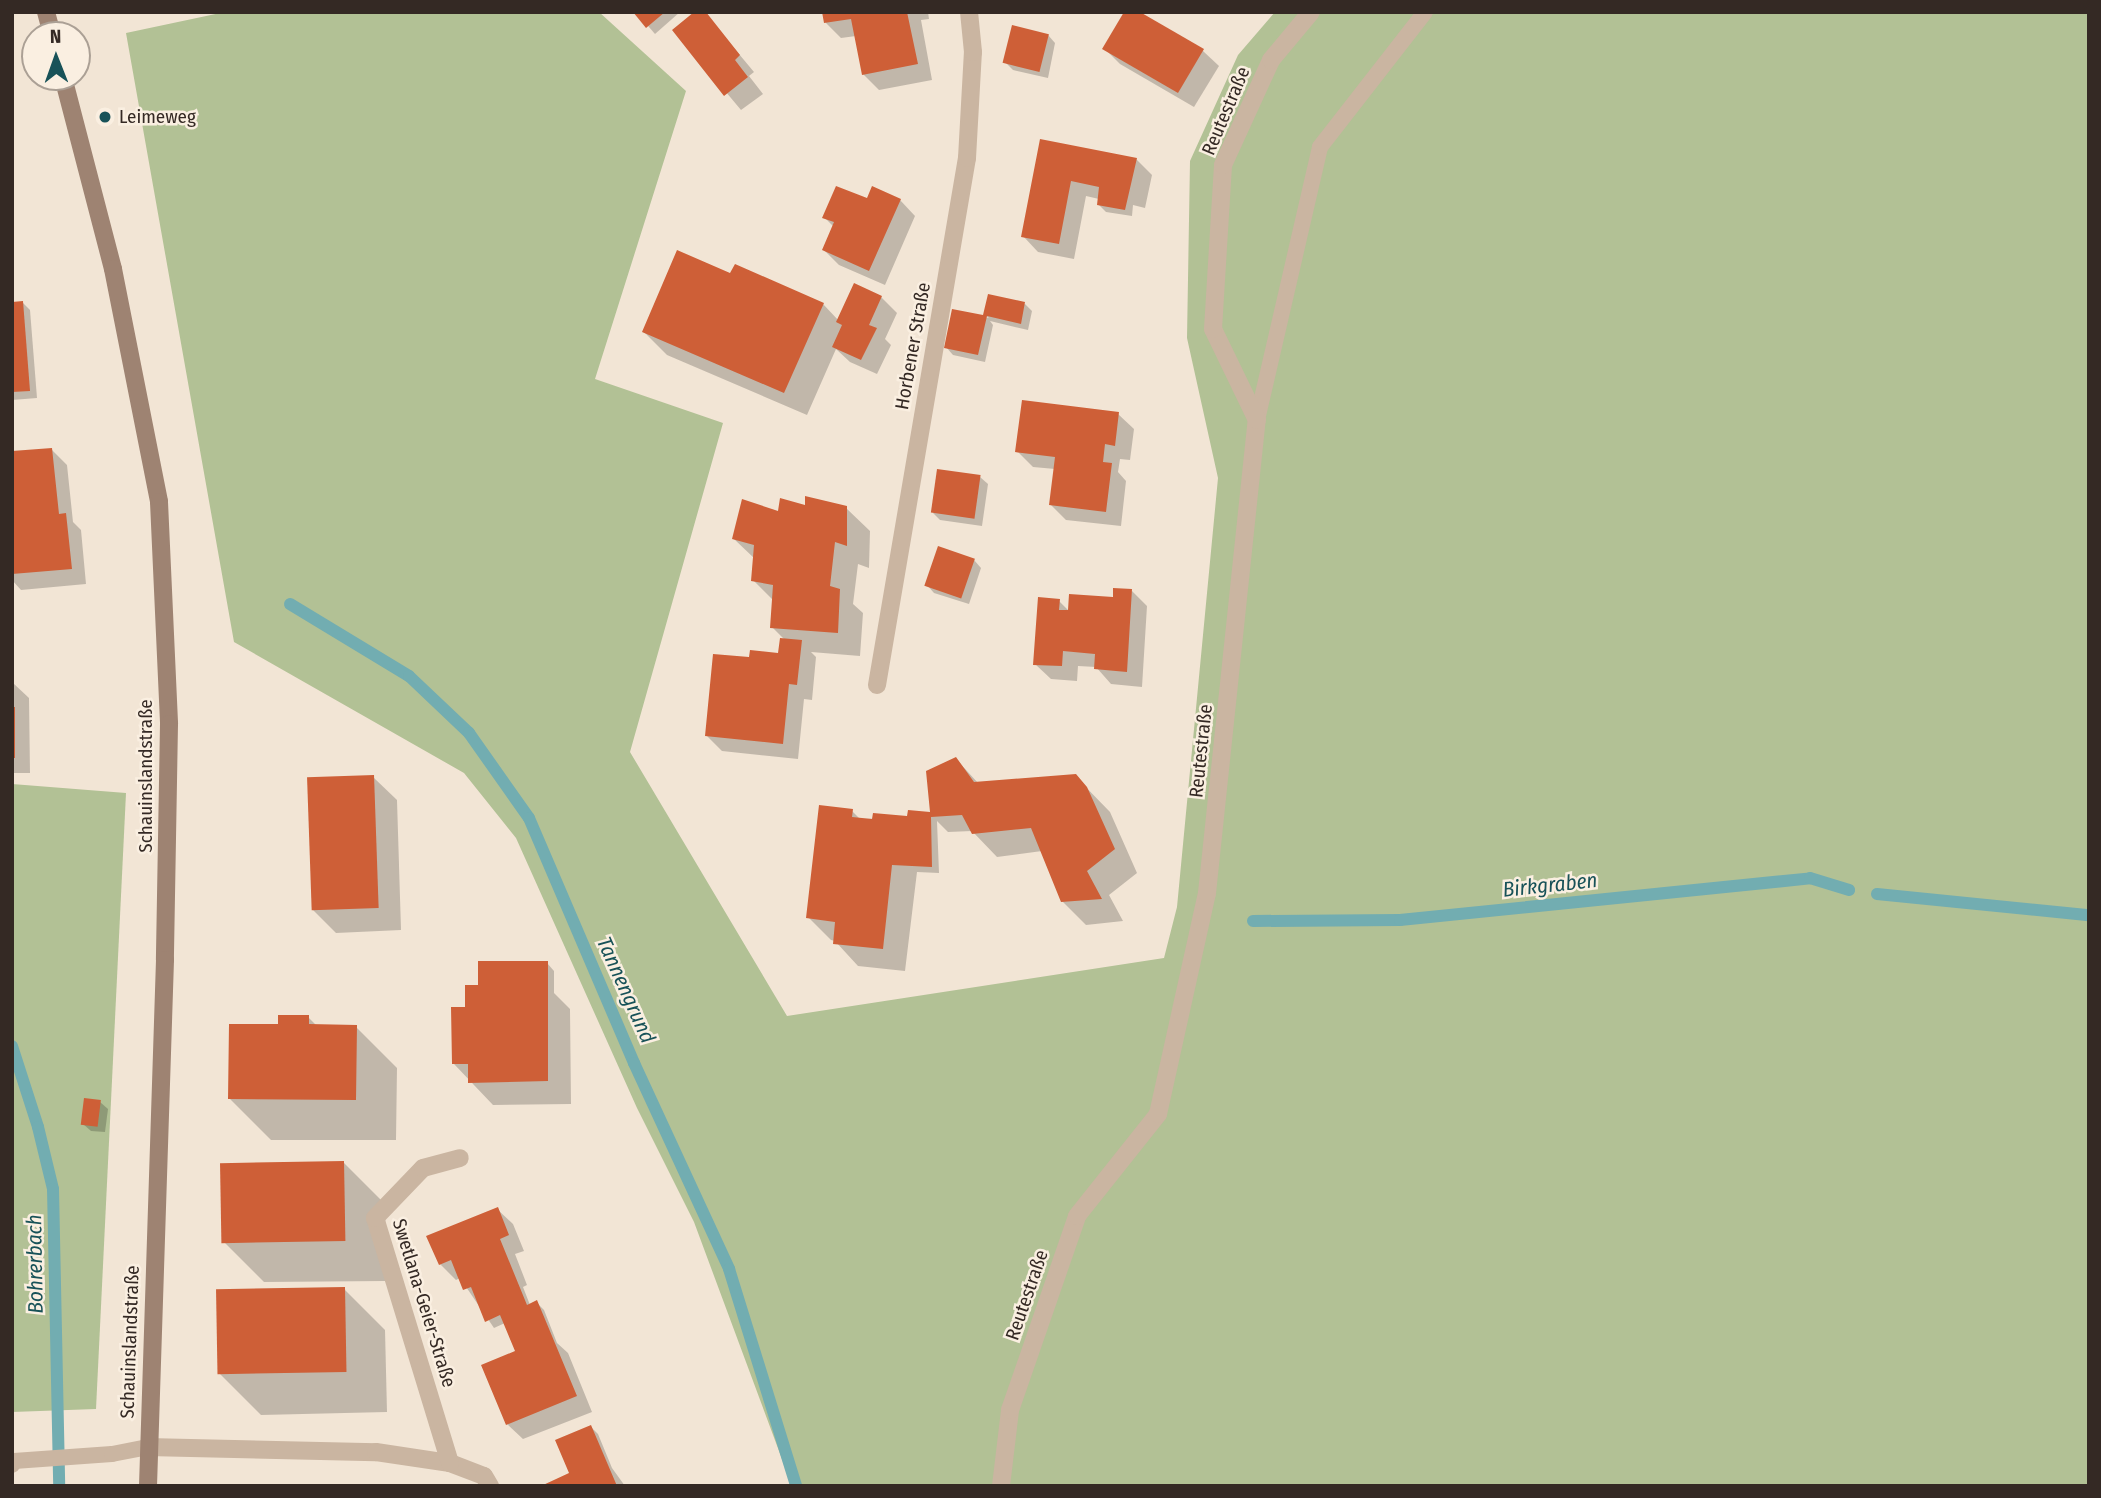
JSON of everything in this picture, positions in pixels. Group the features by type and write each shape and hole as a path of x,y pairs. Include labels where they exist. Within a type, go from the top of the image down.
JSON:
{"main road":[{"name":"Schauinslandstraße","path":"67,91 113,269 159,502 169,724 165,960 147,1447 148,1486"}],"street":[{"name":"Horbener Straße","path":"877,685 967,158 973,52 969,12"},
{"name":"Reutestraße","path":"1001,1486 1010,1410 1077,1216 1158,1114 1207,892 1257,420 1213,329 1223,165 1271,60 1311,12"},
{"name":"Swetlana-Geier-Straße","path":"450,1463 375,1218 423,1168 460,1158"},
{"path":"147,1447 376,1452 450,1463 484,1476 491,1486"}],"lane":[{"path":"1257,420 1320,147 1425,12"},
{"path":"19,1464 112,1454 147,1447"}],"green space":[{"path":"225,12 599,12 686,91 595,379 723,423 630,752 787,1016 1164,958 1177,907 1218,478 1187,338 1190,161 1238,55 1275,12 2089,12 2089,1486 792,1486 694,1222 637,1108 516,838 464,773 234,642 126,33"},
{"path":"12,784 126,793 96,1409 12,1412"}],"building":[{"path":"633,12 665,12 646,28"},
{"path":"694,12 706,12 740,55 735,60 748,77 724,96 672,30"},
{"path":"822,12 907,12 918,64 862,75 851,19 824,23"},
{"path":"1124,12 1140,12 1204,49 1178,93 1102,49"},
{"path":"1012,25 1049,34 1039,72 1003,63"},
{"path":"1040,139 1137,158 1125,210 1097,205 1099,187 1071,181 1059,244 1021,237"},
{"path":"836,186 867,198 872,186 901,199 869,271 822,250 834,222 822,218"},
{"path":"677,250 730,273 735,264 824,303 784,393 642,332"},
{"path":"854,283 882,296 869,325 877,328 861,360 832,347 842,325 836,322"},
{"path":"988,294 1025,302 1021,324 987,316 978,355 944,348 952,309 983,315"},
{"path":"23,301 30,391 12,392 12,302"},
{"path":"1022,400 1119,412 1115,446 1105,444 1103,462 1112,463 1106,512 1049,505 1055,457 1015,452"},
{"path":"52,448 59,514 66,513 72,569 12,574 12,451"},
{"path":"937,469 981,475 974,519 931,513"},
{"path":"805,496 847,506 847,546 835,542 830,586 840,589 838,633 770,628 773,585 751,581 754,545 732,539 742,499 778,511 780,498 805,505"},
{"path":"938,546 975,559 961,598 924,586"},
{"path":"1113,588 1132,589 1127,672 1094,669 1095,654 1063,651 1062,666 1033,665 1038,597 1060,599 1059,610 1068,610 1069,594 1113,597"},
{"path":"780,638 802,640 797,685 789,684 783,744 705,736 713,654 749,657 750,650 778,653"},
{"path":"12,707 15,707 15,758 12,758"},
{"path":"956,757 974,782 1076,774 1087,787 1115,849 1087,871 1102,899 1061,902 1031,828 972,834 962,815 931,817 932,867 892,865 883,949 833,944 835,922 806,918 819,805 853,809 852,817 872,819 873,813 907,816 908,810 930,812 926,771"},
{"path":"374,775 379,908 312,910 307,777"},
{"path":"478,961 548,961 548,1081 468,1083 468,1064 452,1064 451,1007 465,1007 465,985 478,985"},
{"path":"278,1015 309,1015 309,1024 357,1025 356,1100 228,1099 229,1024 278,1024"},
{"path":"84,1098 101,1100 98,1127 81,1125"},
{"path":"344,1161 345,1241 221,1243 220,1163"},
{"path":"498,1207 509,1235 500,1239 527,1305 537,1300 577,1396 506,1425 481,1365 515,1351 500,1315 485,1322 471,1287 463,1290 451,1260 439,1265 426,1236"},
{"path":"345,1287 346,1372 218,1374 216,1289"},
{"path":"591,1425 617,1486 541,1486 569,1473 555,1440"}],"waterway":[{"name":"Tannengrund","path":"290,604 409,676 469,733 529,818 634,1063 729,1269 796,1486"},
{"name":"Birkgraben","path":"1253,921 1400,920 1810,878 1849,890"},
{"name":"Birkgraben","path":"1877,894 2089,915"},
{"name":"Bohrerbach","path":"12,1046 38,1127 53,1189 59,1486"}],"place":[{"name":"Leimeweg","path":"105,117"}]}
